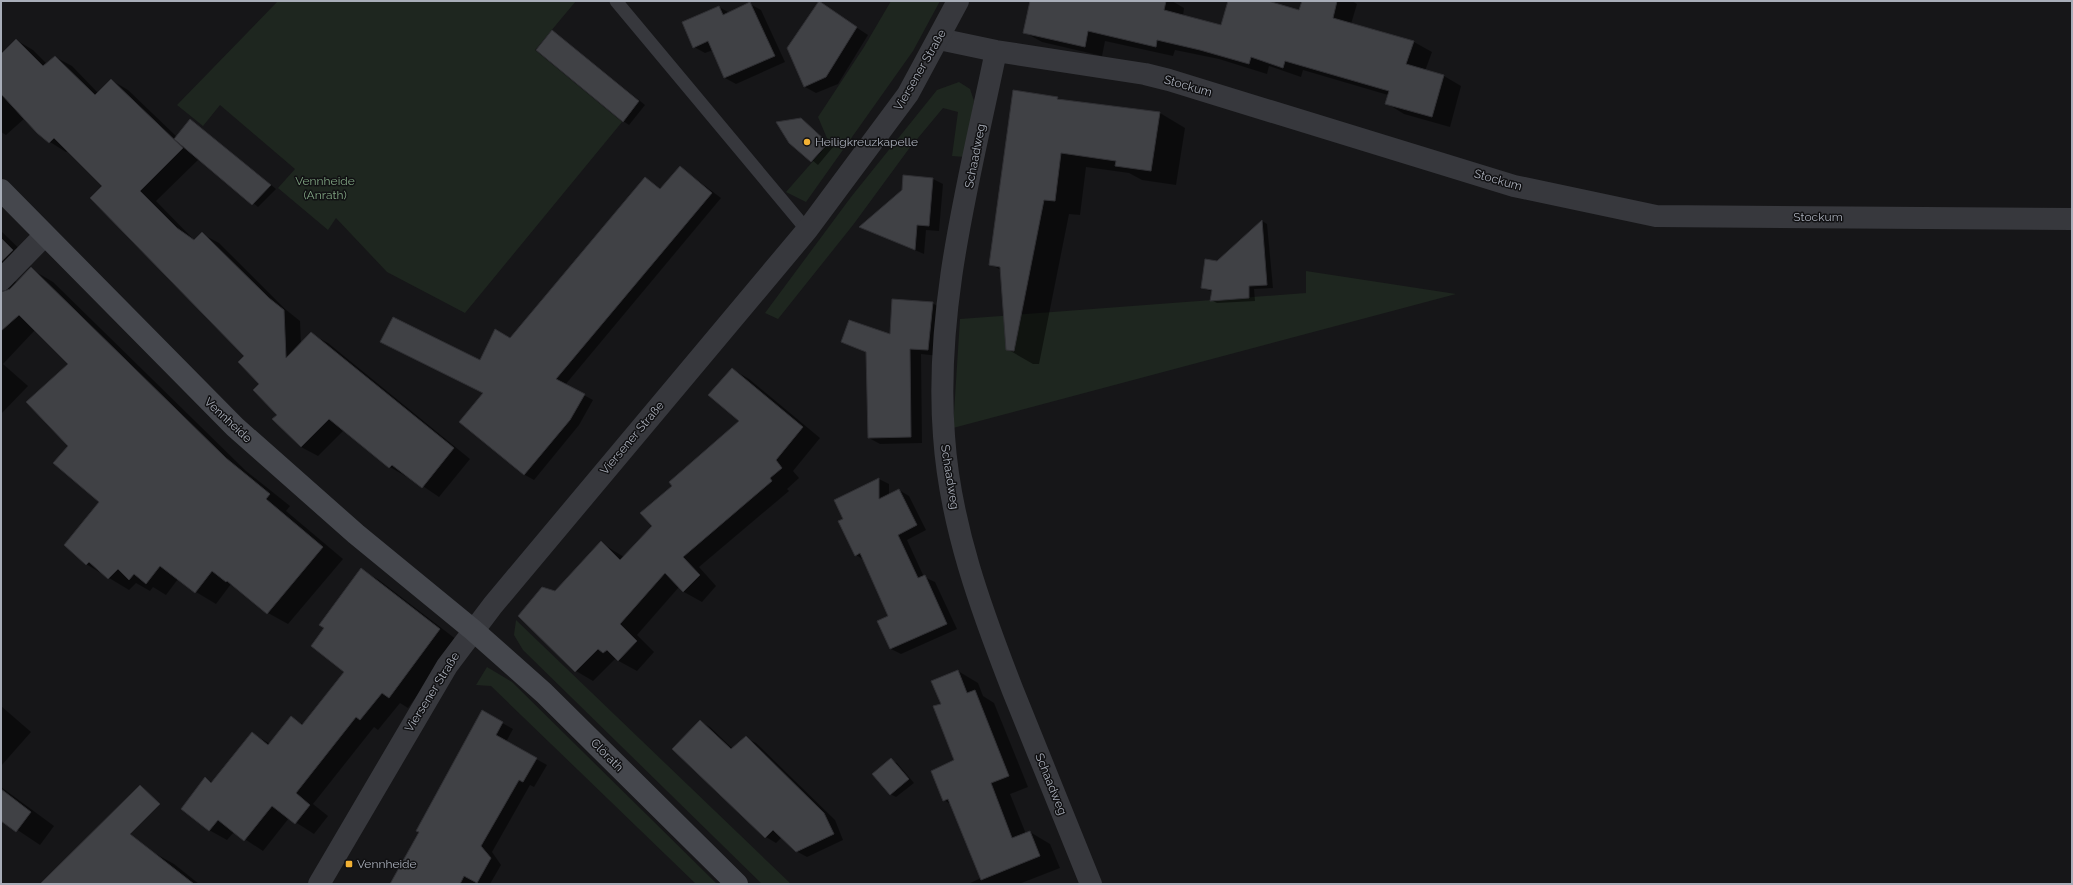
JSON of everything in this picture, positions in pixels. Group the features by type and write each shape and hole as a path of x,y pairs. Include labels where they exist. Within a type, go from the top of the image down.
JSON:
{"main road":[{"name":"Vennheide","path":"1,190 235,427 356,534 473,630"},
{"name":"Clörath","path":"473,630 544,693 737,884"}],"street":[{"name":"Viersener Straße","path":"319,884 447,666 473,630 807,230 908,94 958,1"},
{"name":"Stockum","path":"939,38 996,51 1145,74 1169,80 1514,186 1656,216 2072,219"},
{"name":"Schaadweg","path":"996,51 961,226 948,306 944,354 943,396 946,460 960,534 979,600 1025,720 1091,884"},
{"path":"1,280 45,235"}],"lane":[{"path":"616,1 807,230"}],"green space":[{"name":"Vennheide (Anrath)","path":"278,1 576,1 535,50 622,122 465,313 387,272 336,218 328,230 278,188 295,169 220,105 203,126 177,105"},
{"path":"891,1 940,1 913,51 806,202 786,192 829,143 818,117 864,47"},
{"path":"959,82 970,89 974,101 965,157 952,156 958,112 943,108 908,150 853,225 778,319 765,313 851,197 937,90"},
{"path":"1306,271 1456,294 953,428 960,319 1306,293"},
{"path":"516,620 791,884 762,884 523,650 514,635"},
{"path":"487,667 512,682 717,884 696,884 491,686 476,685"}],"building":[{"path":"819,1 857,27 826,77 804,87 787,48"},
{"path":"1030,1 1166,1 1164,10 1221,25 1228,1 1268,1 1299,10 1302,1 1337,1 1333,18 1414,41 1406,64 1444,75 1432,117 1385,104 1389,91 1285,61 1283,68 1251,57 1249,64 1157,40 1156,47 1088,31 1085,47 1023,33"},
{"path":"750,2 775,56 724,78 708,41 693,48 682,22 719,6 723,15"},
{"path":"552,30 639,101 623,122 536,50"},
{"path":"16,39 43,66 55,56 95,95 111,79 183,148 140,191 177,228 194,240 202,232 269,298 284,310 286,358 311,332 454,448 422,488 392,465 389,468 329,419 301,447 272,419 277,415 253,390 259,384 238,362 244,356 90,198 102,186 54,138 49,143 37,133 1,94 1,54"},
{"path":"1013,90 1058,97 1057,99 1160,112 1151,171 1115,166 1116,161 1061,153 1055,201 1044,200 1014,351 1006,350 1000,267 989,265"},
{"name":"Heiligkreuzkapelle","path":"801,118 828,143 811,162 789,143 776,122"},
{"path":"190,119 271,185 252,205 174,139"},
{"path":"680,166 712,193 556,379 585,394 570,420 524,475 459,422 483,393 380,342 393,317 480,360 495,329 510,338 645,177 660,189"},
{"path":"903,175 933,178 929,226 917,225 915,250 859,227 902,190"},
{"path":"1262,220 1267,285 1249,286 1249,298 1210,301 1212,290 1201,288 1205,259 1217,261"},
{"path":"1,238 13,250 1,262"},
{"path":"31,267 226,458 270,494 266,499 323,547 267,614 227,581 226,582 212,571 195,593 160,566 146,584 134,574 129,580 118,569 108,579 89,562 86,565 64,545 99,502 53,463 68,446 26,402 68,364 19,315 1,331 1,292 10,289"},
{"path":"892,299 933,302 928,350 910,349 911,437 868,438 866,352 841,342 849,320 890,334"},
{"path":"732,368 803,427 776,460 782,468 770,478 772,481 683,557 700,575 683,592 665,573 620,624 637,641 618,661 607,650 603,653 598,649 575,672 518,616 542,587 555,591 601,541 620,560 652,526 640,513 672,486 669,482 739,421 708,395"},
{"path":"879,478 879,499 899,489 917,525 898,535 918,578 925,575 947,624 890,649 877,621 888,616 860,553 855,556 838,521 843,519 834,500"},
{"path":"361,568 440,629 389,698 382,693 360,720 356,717 296,793 310,805 295,824 272,806 244,841 218,820 209,831 181,809 205,777 211,783 252,732 268,745 291,716 302,725 344,672 311,646 324,628 319,625"},
{"path":"958,670 967,693 975,690 1009,776 991,783 1012,838 1030,831 1040,856 981,880 948,799 943,801 931,771 954,760 933,706 941,704 931,681"},
{"path":"482,710 503,722 496,735 537,758 523,782 519,780 481,846 491,858 477,883 464,876 460,884 390,884 419,832 416,831"},
{"path":"700,720 731,749 746,736 824,813 834,834 796,852 773,830 765,838 672,749"},
{"path":"891,758 909,779 890,795 872,774"},
{"path":"140,785 160,804 130,834 194,884 40,884"},
{"path":"1,789 31,812 16,832 1,821"}],"place":[{"name":"Heiligkreuzkapelle","path":"807,142"},
{"name":"Vennheide","path":"349,864"}]}
